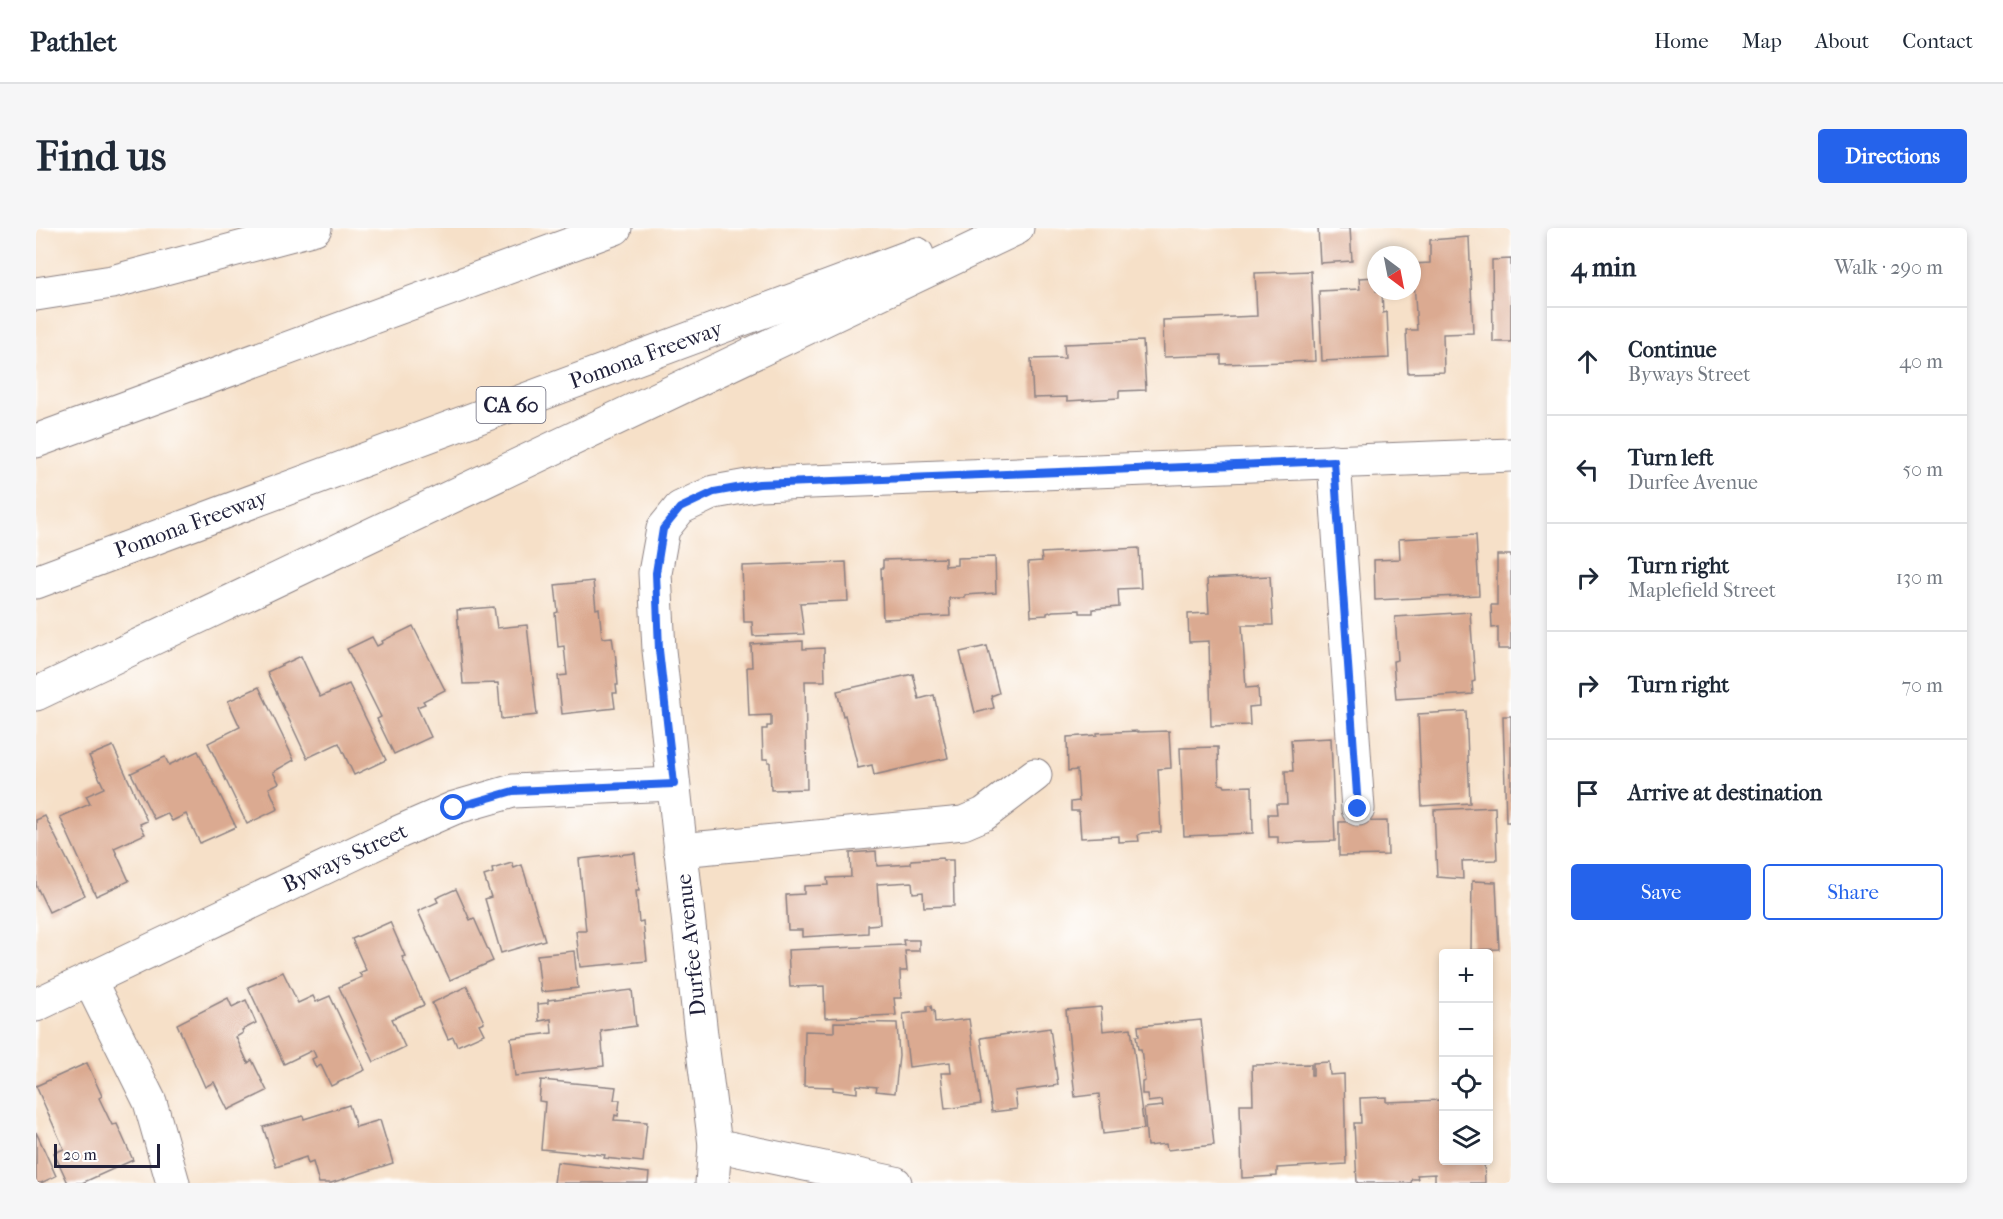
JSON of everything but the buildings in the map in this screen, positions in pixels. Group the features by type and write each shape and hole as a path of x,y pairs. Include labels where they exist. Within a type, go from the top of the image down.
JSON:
{"main road":[{"path":"36,294 112,282 315,228"},
{"path":"36,441 615,228"},
{"name":"Pomona Freeway","path":"36,582 987,228"},
{"path":"36,694 1017,228"},
{"path":"1358,809 1334,461 1511,455"},
{"name":"Durfee Avenue","path":"712,1183 715,1145 680,850 659,650 656,595 656,573 663,529 680,508 714,492 759,484 1334,461"},
{"path":"680,850 963,823 984,814 1035,775"},
{"name":"Byways Street","path":"36,1005 454,808 513,791 674,784"},
{"path":"90,981 150,1102 173,1183"},
{"path":"715,1145 895,1183"}],"route":[{"path":"454,808 513,791 674,784 659,650 656,573 663,529 680,508 714,492 759,484 1334,461 1358,809"}]}
